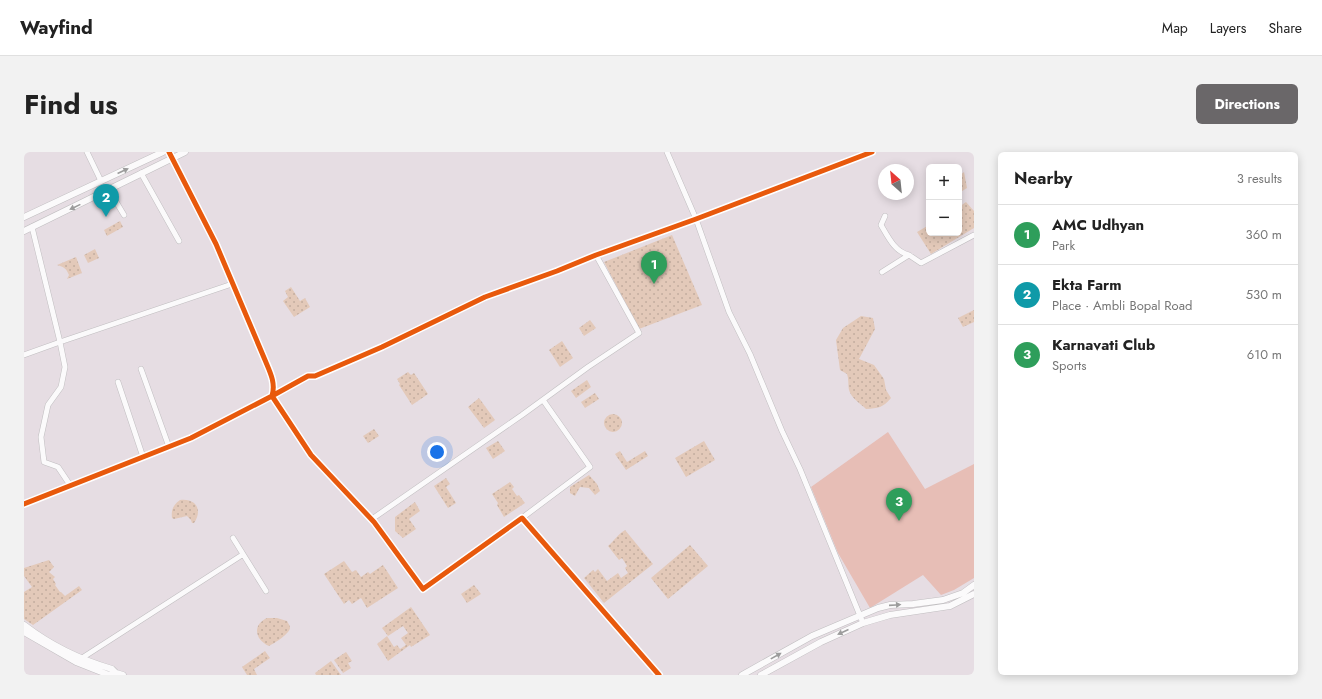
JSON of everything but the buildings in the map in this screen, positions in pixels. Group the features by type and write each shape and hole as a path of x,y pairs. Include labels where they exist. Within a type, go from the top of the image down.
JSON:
{"street":[{"path":"87,152 101,181"},
{"path":"24,216 163,152"},
{"path":"169,152 206,224 271,374 274,384 272,396"},
{"path":"24,232 185,152"},
{"path":"667,152 696,219 729,312 750,354 782,431 800,469 863,623"},
{"path":"24,504 191,438 308,376 315,376 375,350 485,297 557,272 596,255 696,219 872,152"},
{"path":"141,173 179,241"},
{"path":"109,190 124,215"},
{"path":"885,216 881,225 895,247 902,254 909,255 921,263 974,235"},
{"path":"32,228 65,367 61,387 48,405 41,437 44,462 58,467 70,485"},
{"path":"372,519 588,367 639,333 596,255"},
{"path":"882,272 909,255"},
{"path":"24,355 232,284"},
{"path":"141,369 169,447"},
{"path":"118,382 143,457"},
{"path":"272,396 311,455 372,519 423,589 590,467 543,400"},
{"path":"522,518 659,675"},
{"path":"233,538 242,555 266,591"},
{"path":"82,658 242,555"},
{"path":"742,675 812,636 878,608 890,605 943,600 963,592 974,585"},
{"path":"761,675 821,642 863,623 890,615 950,606 974,594"},
{"path":"24,625 56,645 82,658 112,669 116,673 123,675"},
{"path":"24,632 76,662 109,675 116,673"}],"shaded area":[{"path":"964,172 967,188 962,191 962,174"},
{"path":"966,202 974,211 974,228 962,235 962,205"},
{"path":"120,221 123,227 107,236 104,230"},
{"path":"926,227 926,236 961,236 931,254 917,232"},
{"path":"672,235 702,305 639,329 604,262"},
{"path":"95,249 99,258 88,263 84,255"},
{"path":"76,257 82,273 67,279 69,275 66,269 57,265"},
{"path":"291,287 300,301 305,298 310,307 294,317 283,301 288,297 285,291"},
{"path":"974,310 974,322 963,327 958,318"},
{"path":"861,316 873,318 875,329 859,359 874,365 884,379 886,390 891,398 883,406 866,409 850,393 847,374 840,370 836,340 843,328"},
{"path":"590,320 596,328 584,336 579,328"},
{"path":"562,341 573,358 560,367 549,350"},
{"path":"408,372 411,375 414,373 428,394 412,405 399,385 400,384 397,379"},
{"path":"587,380 591,387 576,398 571,391"},
{"path":"595,393 599,399 585,408 581,402"},
{"path":"479,398 495,420 484,428 468,407"},
{"path":"609,414 617,414 622,419 620,430 617,432 609,432 604,427 604,419"},
{"path":"374,429 379,436 368,443 363,436"},
{"path":"888,432 925,489 974,464 974,578 954,590 941,595 923,575 870,608 838,553 811,487"},
{"path":"498,441 505,451 493,459 486,448"},
{"path":"704,441 715,460 686,477 675,458"},
{"path":"620,451 627,462 645,451 648,456 626,470 615,454"},
{"path":"589,475 597,484 600,491 595,495 589,488 580,487 575,496 570,493 570,487"},
{"path":"446,478 450,484 446,487 456,503 448,508 434,486"},
{"path":"510,482 514,487 512,489 517,496 519,495 525,503 504,517 492,494"},
{"path":"180,500 186,500 194,503 198,509 197,518 194,523 192,523 187,516 174,519 172,518 173,508"},
{"path":"415,502 420,511 409,519 416,529 403,538 395,531 395,517"},
{"path":"625,530 653,564 604,603 584,578 593,570 595,572 598,569 607,581 618,573 621,578 628,573 625,568 627,566 622,558 619,560 608,546 620,533"},
{"path":"690,545 708,566 668,599 651,578"},
{"path":"49,560 54,567 49,572 55,577 53,579 56,584 55,585 60,592 65,596 79,586 82,590 33,625 24,619 24,592 32,587 24,576 24,568"},
{"path":"344,561 352,572 356,570 361,577 368,572 370,574 383,565 398,588 367,608 361,598 352,604 349,600 344,604 324,574"},
{"path":"474,585 481,594 467,603 461,594"},
{"path":"411,607 430,635 411,647 410,645 388,661 377,644 387,636 394,647 397,645 400,649 406,645 401,638 408,633 403,626 388,636 382,628"},
{"path":"267,618 277,618 287,621 290,627 285,635 269,646 261,640 257,632 259,624"},
{"path":"265,651 270,658 254,669 257,675 247,675 242,667"},
{"path":"346,652 352,661 348,663 351,668 343,673 334,660"},
{"path":"331,661 341,675 316,675 315,673"}],"cycle path":[{"path":"169,152 216,244 269,369 273,382 272,396 311,455 374,522 423,589 522,518 659,675"},
{"path":"24,504 191,438 308,376 315,376 382,347 485,297 872,152"}],"place":[{"name":"Ekta Farm","path":"106,217"},
{"name":"AMC Udhyan","path":"654,284"},
{"name":"Karnavati Club","path":"899,521"}]}
